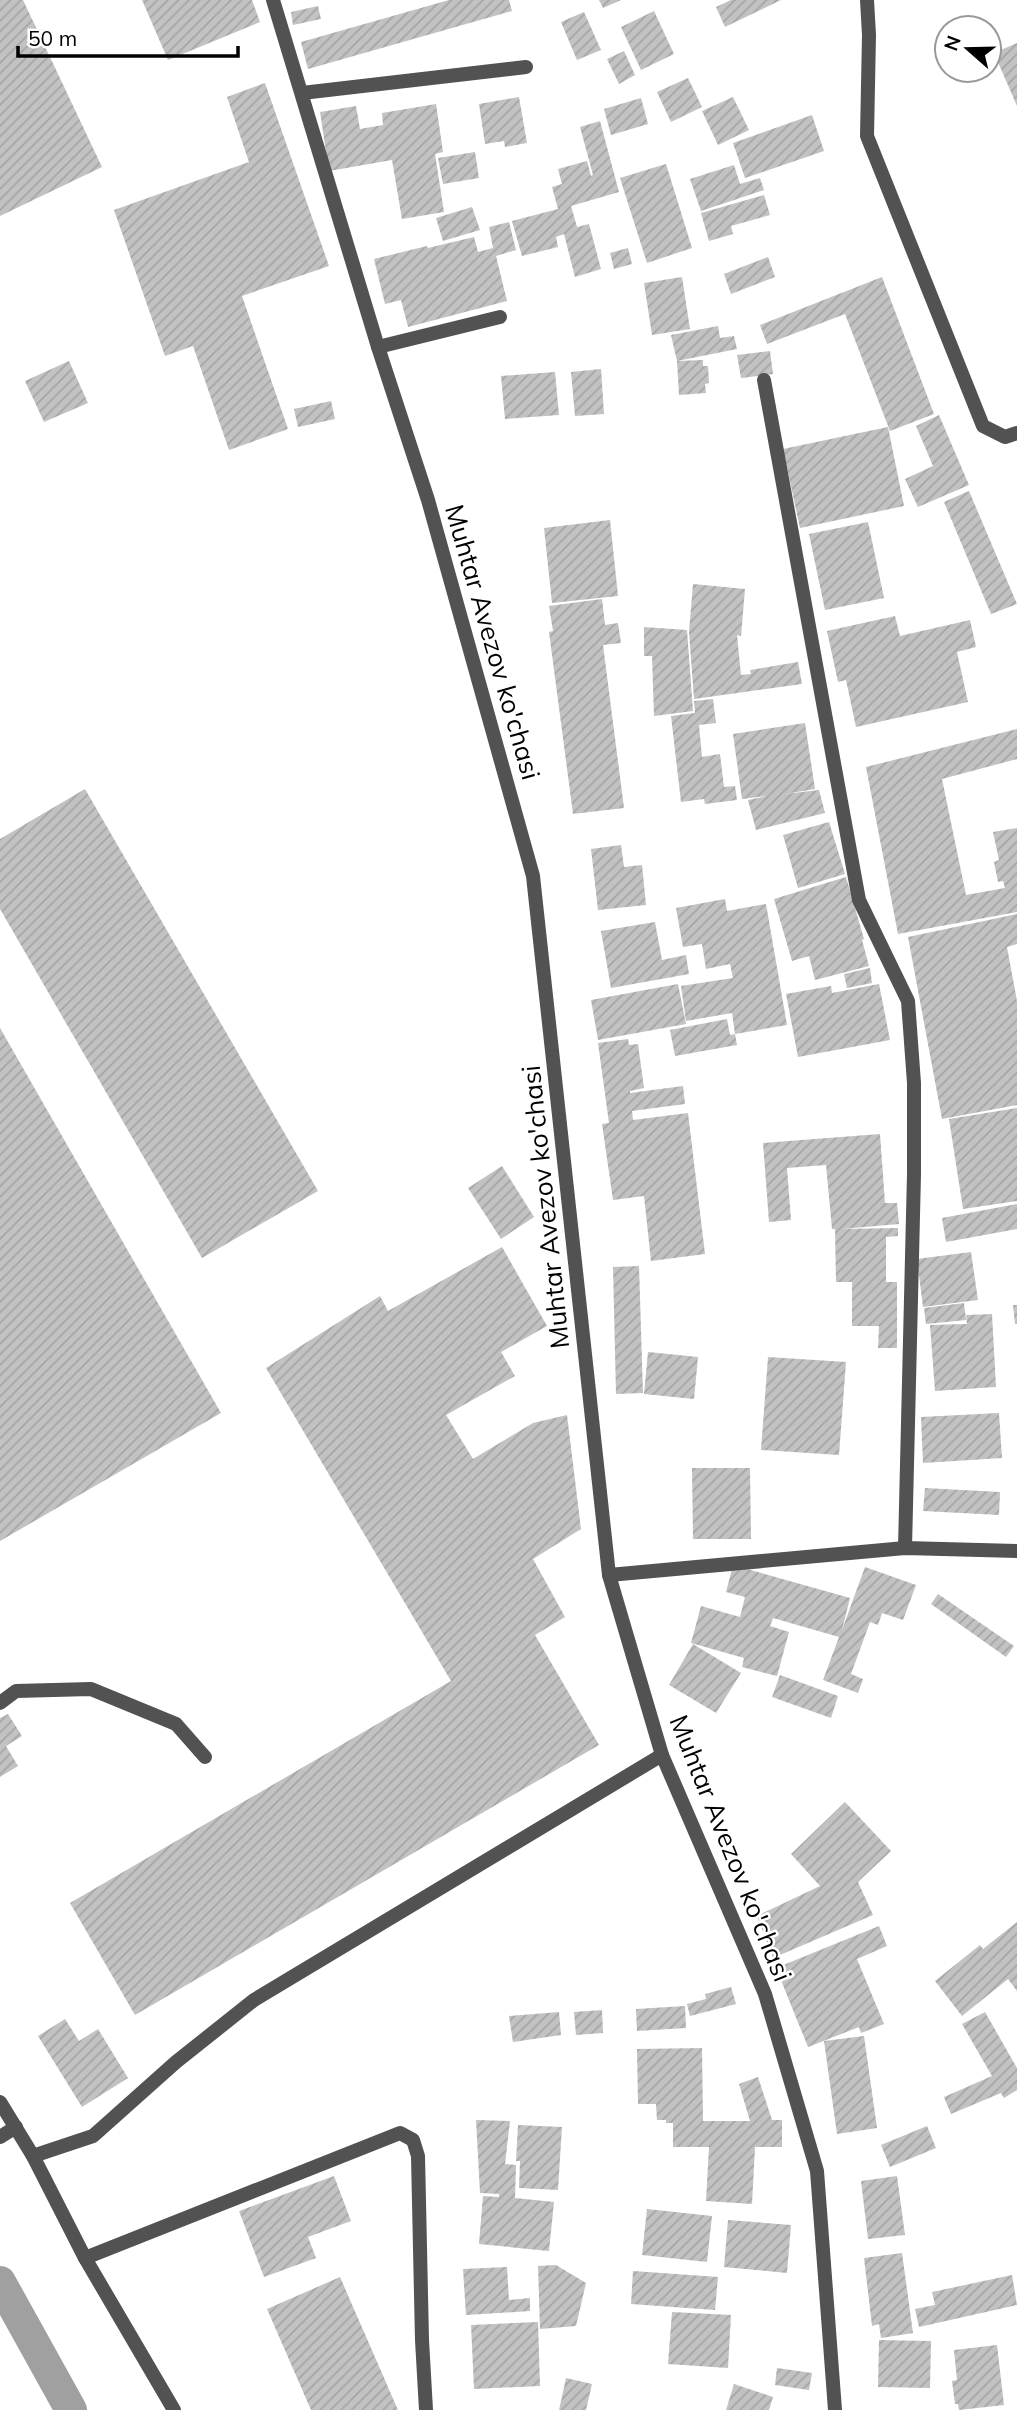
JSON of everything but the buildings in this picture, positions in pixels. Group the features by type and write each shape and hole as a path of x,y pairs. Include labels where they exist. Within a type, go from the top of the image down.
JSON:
{"street":[{"name":"Muhtar Avezov ko'chasi","path":"273,0 378,348 428,500 533,876 610,1575 662,1755 765,1994 817,2171 835,2410"},
{"path":"867,0 867,135 983,426 1005,437 1017,433"},
{"path":"302,93 526,67"},
{"path":"378,348 500,317"},
{"path":"764,380 859,900 908,1001 914,1083 914,1174 905,1548"},
{"path":"610,1575 905,1548 1017,1550"},
{"path":"0,1703 16,1691 91,1689 176,1724 205,1757"},
{"path":"33,2157 93,2136 176,2062 254,2000 662,1755"},
{"path":"0,2102 33,2157 85,2258 174,2410"},
{"path":"0,2137 16,2127"},
{"path":"85,2258 400,2133 413,2140 418,2155 426,2410"}],"waterway":[{"path":"0,2282 71,2410"}]}
